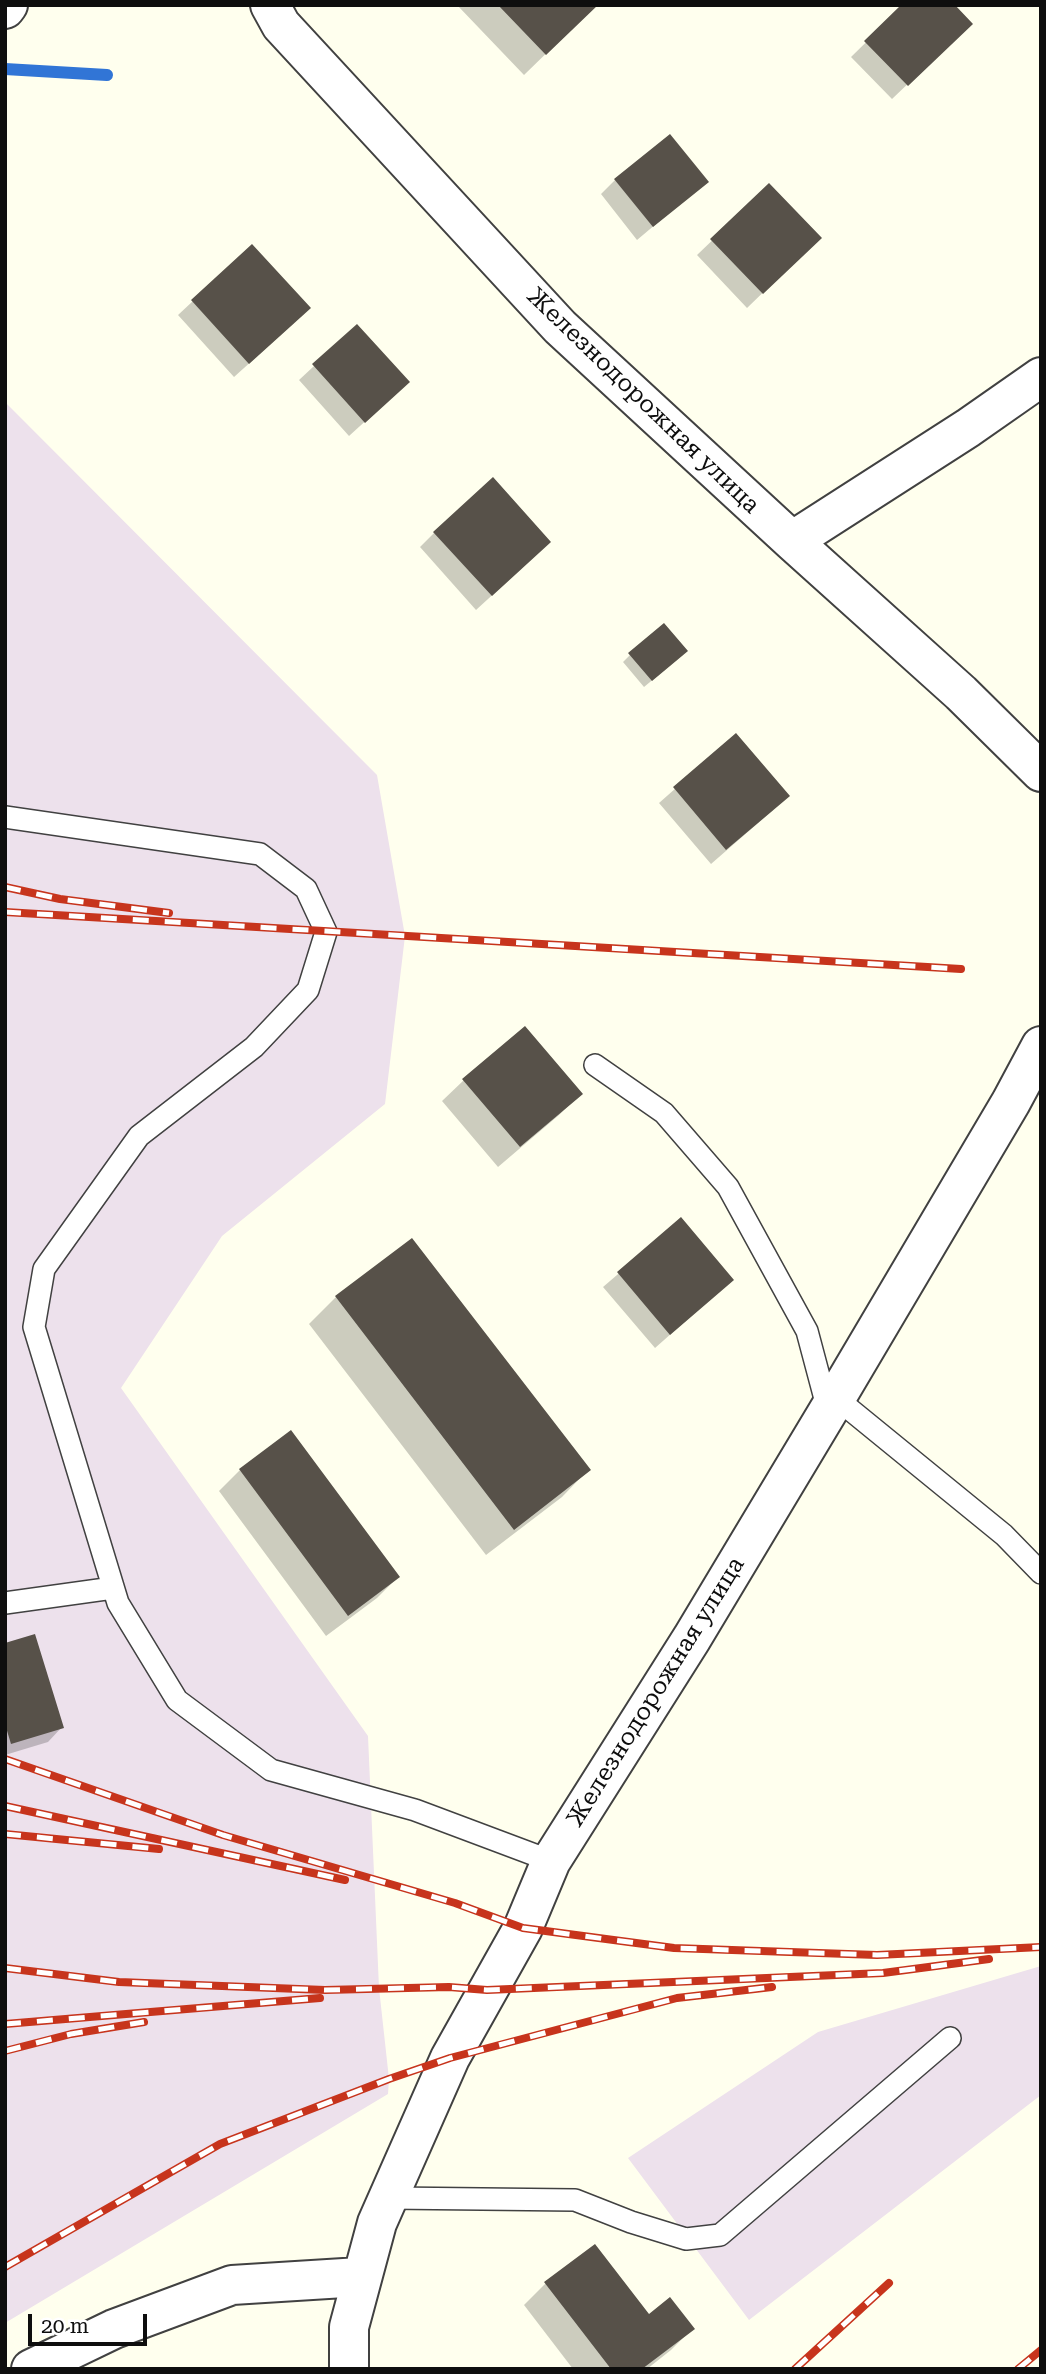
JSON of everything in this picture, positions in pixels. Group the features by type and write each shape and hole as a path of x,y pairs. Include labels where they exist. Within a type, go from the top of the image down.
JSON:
{"street":[{"name":"Железнодорожная улица","path":"270,5 281,25 560,327 961,693 1041,772"},
{"path":"792,541 968,428 1041,377"},
{"name":"Железнодорожная улица","path":"349,2369 349,2327 360,2277 377,2222 450,2057 523,1928 551,1861 691,1638 832,1404 1011,1102 1041,1046"},
{"path":"31,2369 114,2329 232,2285 360,2277"}],"lane":[{"path":"5,817 260,854 306,888 326,932 307,990 254,1047 139,1136 44,1269 34,1327 118,1603 177,1700 271,1770 415,1810 551,1861"},
{"path":"595,1065 664,1112 727,1187 807,1331 832,1404 1004,1535 1041,1573"},
{"path":"5,1603 113,1588"},
{"path":"389,2198 575,2200 631,2222 686,2239 720,2235 950,2038"}],"shaded area":[{"path":"5,402 377,775 405,936 385,1104 222,1236 121,1388 368,1736 379,1988 389,2079 388,2094 5,2323"},
{"path":"1041,1966 1041,2095 749,2320 628,2158 818,2032"}],"building":[{"path":"498,5 598,5 546,55"},
{"path":"901,5 955,5 973,24 908,86 864,41"},
{"path":"670,134 709,182 653,227 614,179"},
{"path":"769,183 822,238 763,294 710,239"},
{"path":"252,244 311,308 249,364 191,300"},
{"path":"357,324 410,382 365,423 312,364"},
{"path":"493,477 551,542 492,596 433,532"},
{"path":"664,623 688,651 652,681 628,653"},
{"path":"736,733 790,796 726,850 673,787"},
{"path":"525,1026 583,1094 520,1147 462,1079"},
{"path":"681,1217 734,1280 670,1335 617,1272"},
{"path":"412,1238 591,1470 514,1530 335,1296"},
{"path":"291,1430 400,1577 348,1616 239,1469"},
{"path":"35,1634 64,1728 11,1744 5,1724 5,1643"},
{"path":"595,2244 649,2314 670,2297 695,2329 642,2369 611,2369 544,2282"}],"waterway":[{"path":"5,69 107,75"}],"railway":[{"path":"5,887 60,899 169,913"},
{"path":"5,912 961,969"},
{"path":"5,1759 223,1835 455,1903 523,1928 674,1948 877,1955 1041,1947"},
{"path":"5,1806 345,1880"},
{"path":"5,1834 159,1849"},
{"path":"5,1968 119,1982 325,1990 449,1987 487,1990 883,1973 989,1959"},
{"path":"5,2267 220,2144 389,2079 450,2058 677,1998 772,1987"},
{"path":"5,2024 320,1998"},
{"path":"5,2051 71,2034 144,2022"},
{"path":"795,2369 889,2283"},
{"path":"1018,2369 1041,2350"}]}
